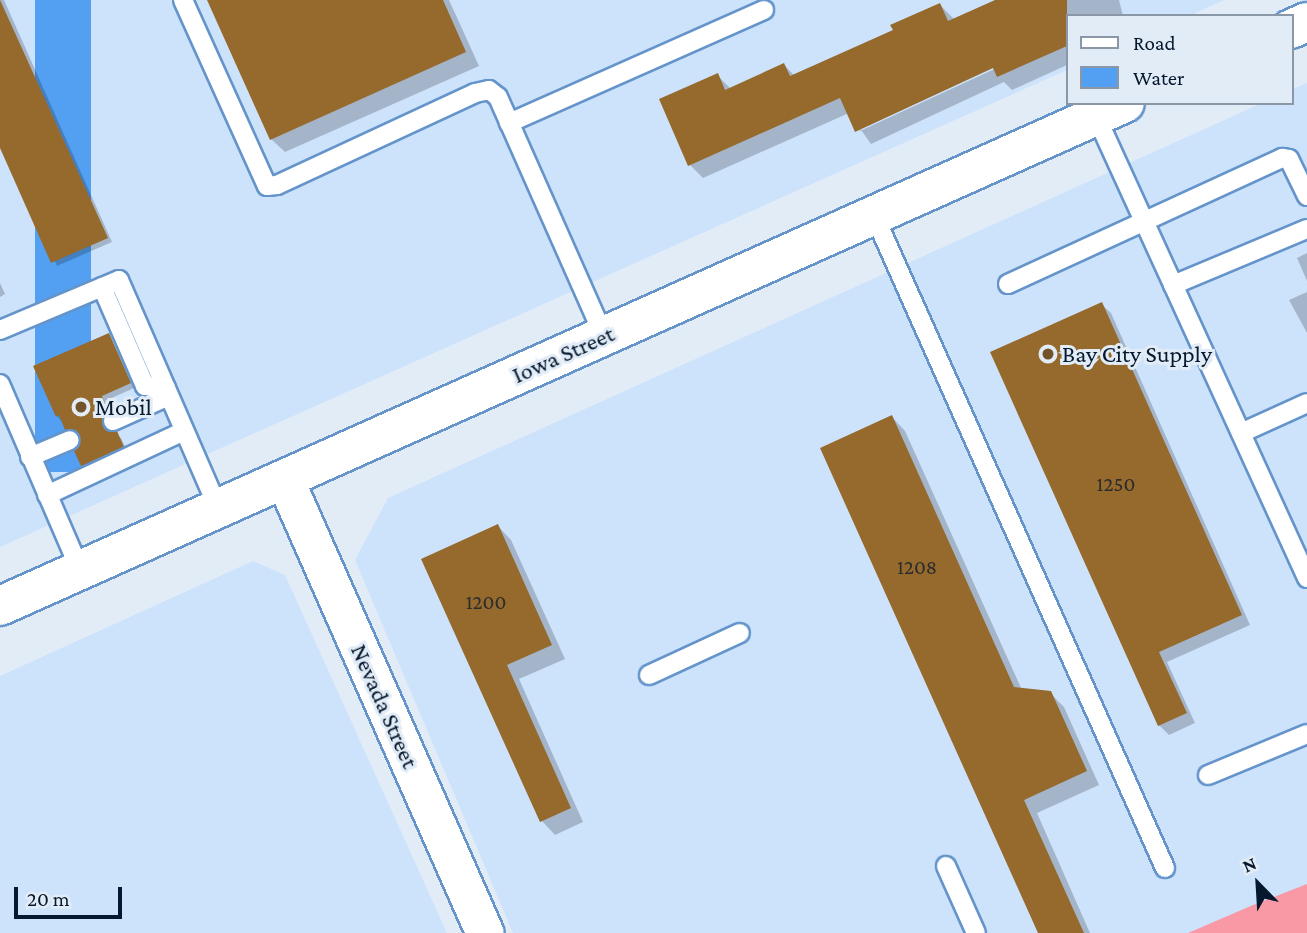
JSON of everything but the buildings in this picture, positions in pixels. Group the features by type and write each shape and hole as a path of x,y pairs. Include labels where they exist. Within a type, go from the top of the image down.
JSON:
{"main road":[{"name":"Iowa Street","path":"0,606 1111,110"}],"street":[{"name":"Nevada Street","path":"284,478 485,933"}],"lane":[{"path":"183,0 267,186 277,186 475,93 489,90 498,97 604,336"},
{"path":"509,123 764,10"},
{"path":"1111,110 1144,223 1307,578"},
{"path":"1008,284 1282,158 1289,159 1307,197"},
{"path":"874,215 1165,868"},
{"path":"1173,285 1307,229"},
{"path":"0,330 119,280 218,508"},
{"path":"0,384 7,419 30,457 80,570"},
{"path":"113,421 167,392"},
{"path":"1241,433 1307,403"},
{"path":"47,495 184,431"},
{"path":"30,457 70,440"},
{"path":"649,675 740,632"},
{"path":"1208,775 1307,734"},
{"path":"946,866 976,933"}],"shaded area":[{"path":"0,0 1224,0 1193,14 1066,14 1066,70 0,547"},
{"path":"1307,83 1307,933 513,933 355,560 388,498 1258,105 1293,105 1293,89"},
{"path":"253,561 285,575 447,933 0,933 0,676"},
{"path":"1307,884 1307,933 1188,933 1253,905"}],"water":[{"path":"35,0 91,0 91,472 35,472"}],"place":[{"name":"Bay City Supply","path":"1048,354"},
{"name":"Mobil","path":"81,407"}]}
